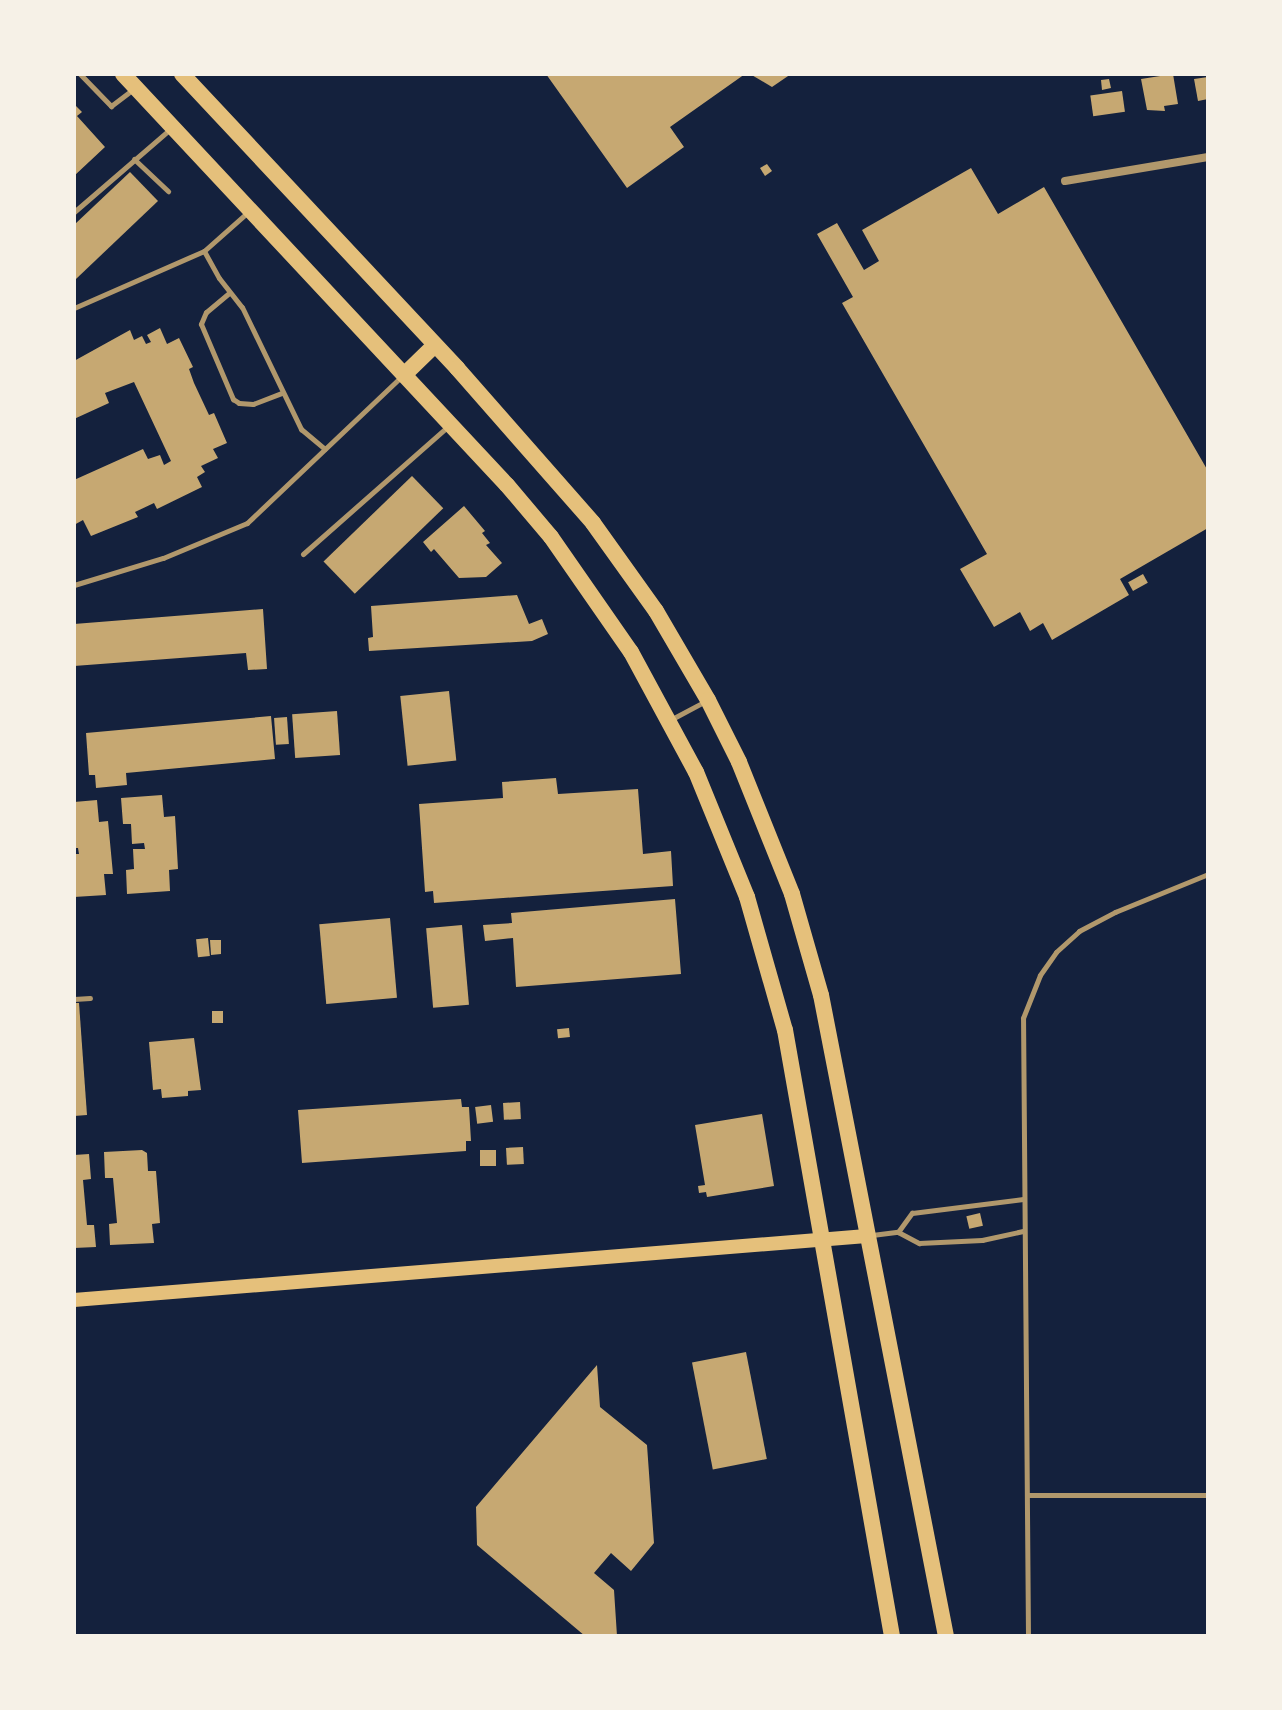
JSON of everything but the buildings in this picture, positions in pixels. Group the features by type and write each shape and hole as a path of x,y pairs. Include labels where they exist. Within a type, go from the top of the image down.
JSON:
{"main road":[{"path":"123,74 450,424 551,537 631,652 670,720 720,827 765,952 790,1053 892,1636"},
{"path":"182,74 550,471 608,543 656,611 708,700 759,807 809,949 836,1066 866,1236 946,1636"},
{"path":"404,375 435,345"},
{"path":"74,1300 866,1236"}],"street":[{"path":"1065,181 1208,157"}],"lane":[{"path":"80,74 111,106 135,87"},
{"path":"74,212 172,126"},
{"path":"134,159 168,191"},
{"path":"74,308 204,251 250,210"},
{"path":"204,251 229,293 242,307 301,429 325,449"},
{"path":"229,293 206,312 201,324 233,399 239,403 253,404 282,393"},
{"path":"74,585 163,558 235,529 256,514 404,375"},
{"path":"303,554 450,424"},
{"path":"670,720 708,700"},
{"path":"1028,1636 1023,1018 1040,975 1056,952 1079,931 1115,912 1208,874"},
{"path":"74,999 90,998"},
{"path":"898,1232 912,1213 1024,1199"},
{"path":"866,1236 898,1232 919,1243 982,1240 1023,1231"},
{"path":"1027,1495 1208,1495"}]}
